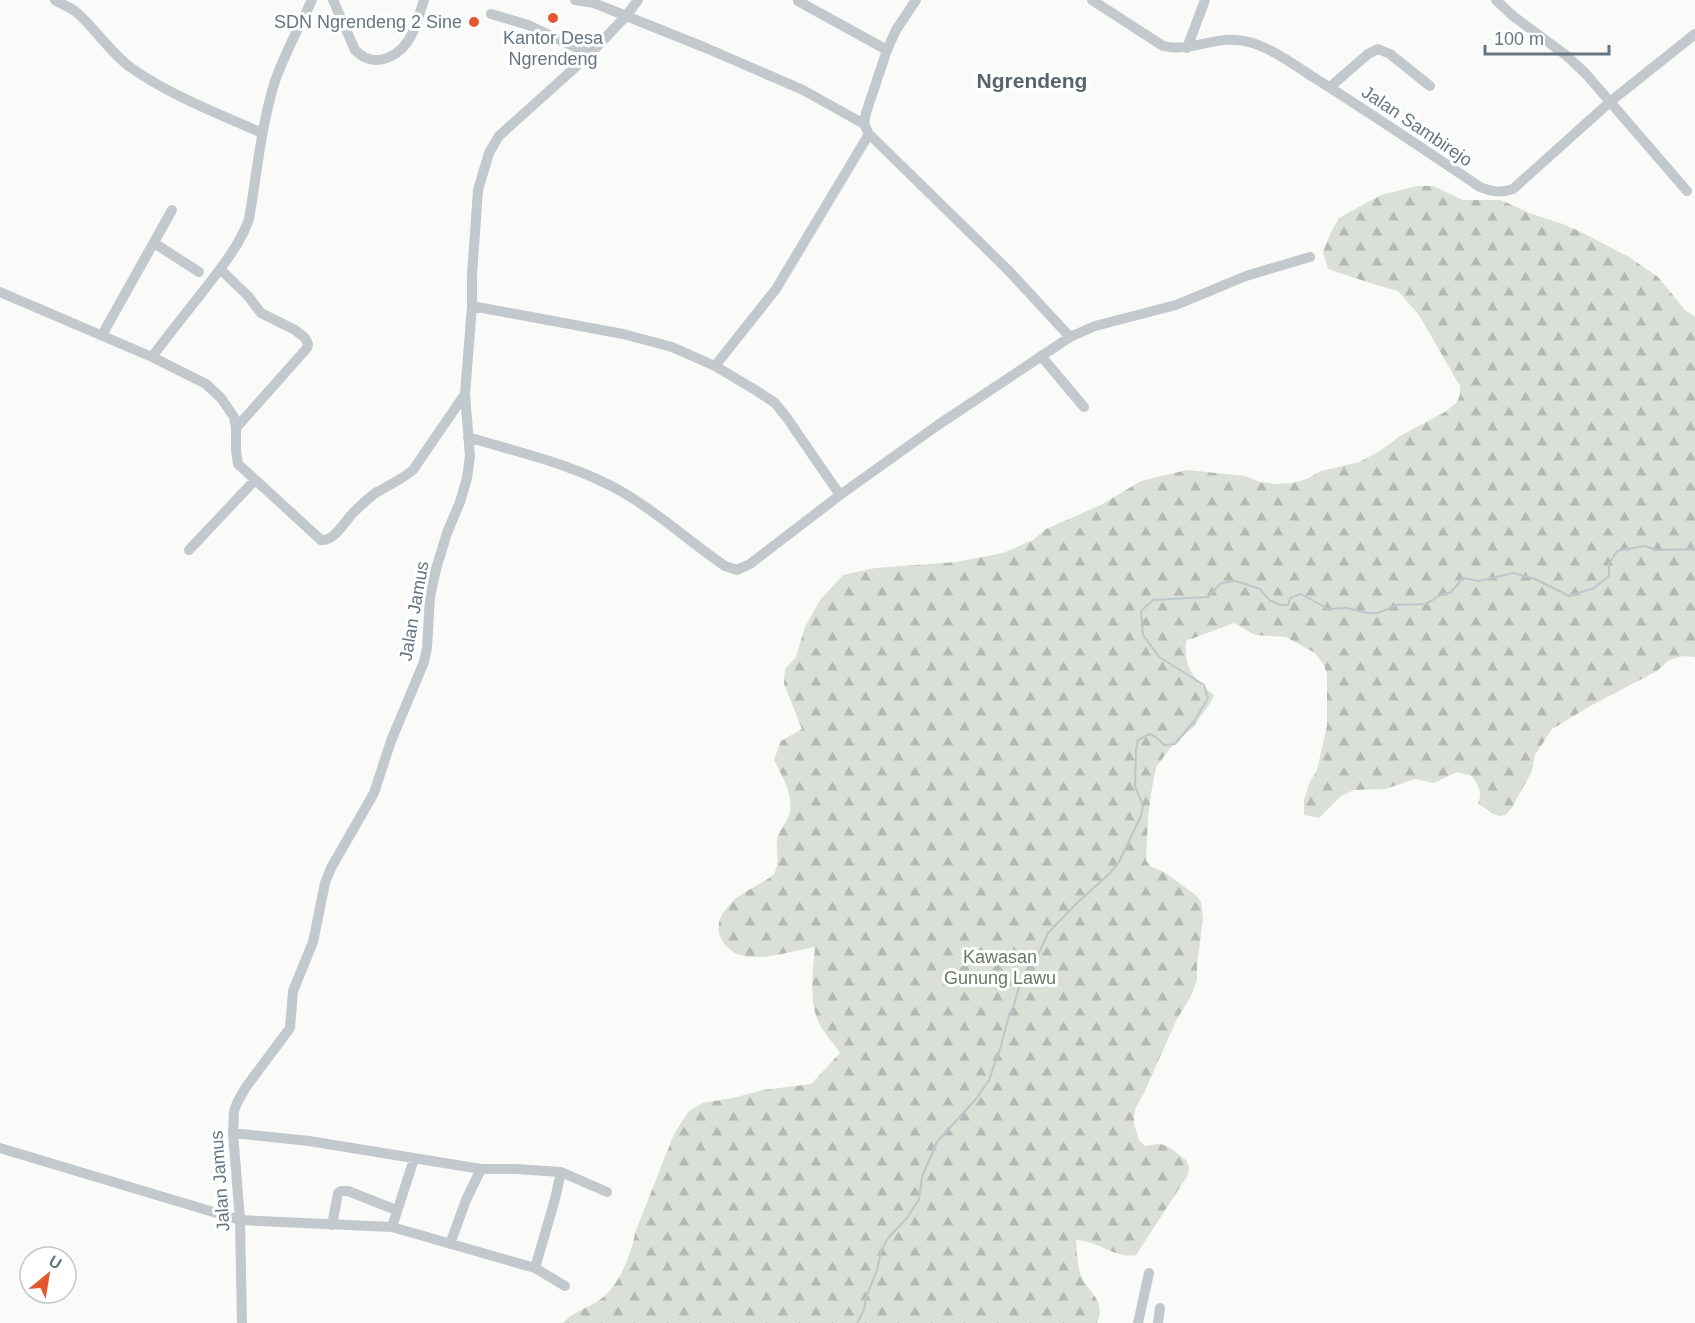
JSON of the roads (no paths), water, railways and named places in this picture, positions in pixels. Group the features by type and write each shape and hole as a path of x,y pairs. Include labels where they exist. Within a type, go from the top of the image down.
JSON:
{"street":[{"path":"55,0 76,5 112,51 143,75 189,100 262,133"},
{"path":"152,357 220,269 245,230 249,219 262,133 275,82 281,64 312,0"},
{"path":"333,0 355,50 361,57 377,61 397,53 407,42 413,34 424,0"},
{"path":"575,0 594,3 803,90 867,129 1008,270 1070,337"},
{"name":"Jalan Jamus","path":"242,1323 240,1221 232,1119 237,1103 246,1087 290,1028 293,991 313,942 325,883 331,868 374,793 391,741 424,662 430,597 436,569 460,502 470,456 465,394 472,306 472,275 478,190 489,153 499,136 510,124 590,54 638,0"},
{"path":"715,366 776,289 867,129 866,113 887,50 896,30 916,0"},
{"name":"Jalan Sambirejo","path":"1092,0 1163,46 1170,48 1187,48 1212,41 1249,42 1287,61 1330,87 1480,187 1496,192 1513,189 1611,101 1695,34"},
{"path":"1187,48 1205,0"},
{"path":"1496,0 1586,74 1687,191"},
{"path":"798,2 887,50"},
{"path":"491,14 528,25 590,54"},
{"path":"1330,87 1368,54 1378,50 1390,54 1430,86"},
{"path":"102,334 172,210"},
{"path":"154,243 199,272"},
{"path":"468,437 597,479 624,493 725,566 737,570 750,564 840,495 938,425 1070,337 1095,326 1176,304 1246,276 1310,257"},
{"path":"220,269 248,296 261,313 295,330 308,342 307,348 236,428"},
{"path":"0,292 102,334 206,384 230,411 236,428 238,464 317,538 325,541 332,537 364,502 413,470 465,394"},
{"path":"472,306 623,334 672,347 715,366 775,403 840,495"},
{"path":"1041,356 1084,407"},
{"path":"189,550 255,480"},
{"path":"233,1134 309,1141 481,1169 516,1168 561,1172 608,1192"},
{"path":"0,1148 240,1221 392,1227 535,1268 565,1286"},
{"path":"392,1227 414,1159"},
{"path":"450,1244 466,1200 481,1169"},
{"path":"535,1268 561,1172"},
{"path":"332,1225 340,1191 348,1191 396,1210"},
{"path":"1138,1323 1149,1273"},
{"path":"1158,1323 1160,1308"}],"waterway":[{"path":"857,1323 864,1310 881,1251 888,1238 907,1218 919,1199 922,1177 937,1142 976,1099 989,1080 1019,987 1048,933 1119,862 1141,816 1143,806 1135,786 1138,740 1150,734 1164,745 1175,744 1195,720 1208,698 1204,685 1159,657 1143,635 1141,611 1153,600 1208,597 1221,583 1236,581 1260,589 1269,600 1281,605 1288,605 1290,598 1301,594 1328,609 1347,608 1367,613 1378,613 1397,605 1426,604 1451,592 1463,578 1479,581 1513,573 1535,579 1569,596 1594,588 1609,576 1609,564 1617,551 1644,546 1657,550 1695,549"}],"place":[{"name":"Kantor Desa Ngrendeng","path":"553,18"},
{"name":"SDN Ngrendeng 2 Sine","path":"474,22"}],"district":[{"name":"Ngrendeng","path":"1032,80"}],"park label":[{"name":"Kawasan Gunung Lawu","path":"1000,967"}]}
